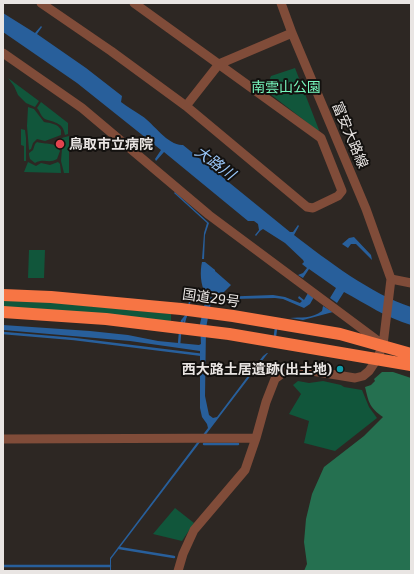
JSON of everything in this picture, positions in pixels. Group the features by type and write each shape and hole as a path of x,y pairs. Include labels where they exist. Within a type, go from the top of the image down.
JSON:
{"highway":[{"name":"国道29号","path":"3,295 51,297 181,309 340,334 384,345 411,354"},
{"path":"3,312 106,319 230,334 411,365"}],"street":[{"path":"41,3 54,6 111,51 186,106 307,207 313,208 338,196 342,191 321,138 134,3"},
{"name":"富安大路線","path":"280,3 366,209 391,279"},
{"path":"186,106 219,64 292,33"},
{"path":"3,53 82,108 210,215 384,345"},
{"path":"178,571 183,554 194,530 245,470 266,402 275,379 283,373 295,370 312,371 355,378 363,376 369,371 384,345 391,279 411,283"},
{"path":"3,439 256,438"}],"green space":[{"name":"南雲山公園","path":"295,68 319,130 318,131 265,90 271,76"},
{"path":"8,78 39,101 35,107 26,103 18,95"},
{"path":"41,102 68,123 68,134 65,135 60,125 42,117 37,108"},
{"path":"28,107 34,109 44,122 52,123 58,126 61,130 61,135 45,141 37,139 29,150 27,126"},
{"path":"21,129 25,130 26,161 24,161 24,146 21,145"},
{"path":"69,136 69,173 64,173 61,161 62,149 57,143 60,139"},
{"path":"37,142 56,146 60,151 57,159 35,163 30,159 29,153 33,150"},
{"path":"28,162 36,166 41,163 50,165 58,162 60,164 61,173 24,172"},
{"path":"29,250 45,250 44,278 28,278"},
{"path":"3,300 48,302 171,314 171,322 3,307"},
{"path":"382,372 393,372 411,378 411,571 304,571 307,564 304,542 306,519 312,494 324,467 364,436 383,417 370,404 365,387 371,385 375,381 374,379"},
{"path":"298,381 309,383 323,381 362,390 369,407 377,418 335,451 304,443 309,421 289,414 301,394 293,385"},
{"path":"175,508 194,523 182,541 153,534"}],"water":[{"path":"3,13 35,33 41,26 42,27 37,34 86,68 122,96 121,102 147,120 172,142 183,145 290,232 293,232 298,225 299,226 294,235 335,266 381,294 411,307 411,325 385,315 344,292 337,303 330,298 336,288 309,269 303,278 298,275 303,273 307,268 302,264 304,262 303,260 285,243 263,229 256,236 255,235 259,230 258,224 254,221 248,221 164,152 156,161 155,159 161,150 77,83 3,32"},
{"path":"175,192 209,223 205,235 204,259 202,259 204,233 207,223 174,193"},
{"path":"354,237 371,255 372,260 356,244 351,244 348,248 342,244 349,238"},
{"path":"202,262 205,262 231,285 223,293 206,294 201,278"},
{"path":"308,293 314,297 310,304 304,308 283,299 275,298 191,300 184,327 182,327 190,298 273,295 285,297 300,303 302,301 298,298 299,296 304,300"},
{"path":"205,302 211,302 206,328 205,396 209,415 213,418 217,417 263,356 268,353 111,559 110,571 110,558 208,428 202,417 200,408 200,351 130,341 3,330 3,325 90,331 128,335 158,341 199,345 201,344 200,324"},
{"path":"323,306 333,312 303,320 290,318 306,317 318,314 322,311"}],"waterway":[{"path":"181,326 182,321 186,316"},
{"path":"275,336 276,328"},
{"path":"3,333 74,339 203,355"},
{"path":"179,345 180,333"},
{"path":"204,444 238,444"},
{"path":"119,548 174,557"},
{"path":"3,566 110,566"}],"place":[{"name":"鳥取市立病院","path":"60,144"},
{"name":"西大路土居遺跡(出土地)","path":"340,369"}],"water label":[{"name":"大路川","path":"215,163"}]}
